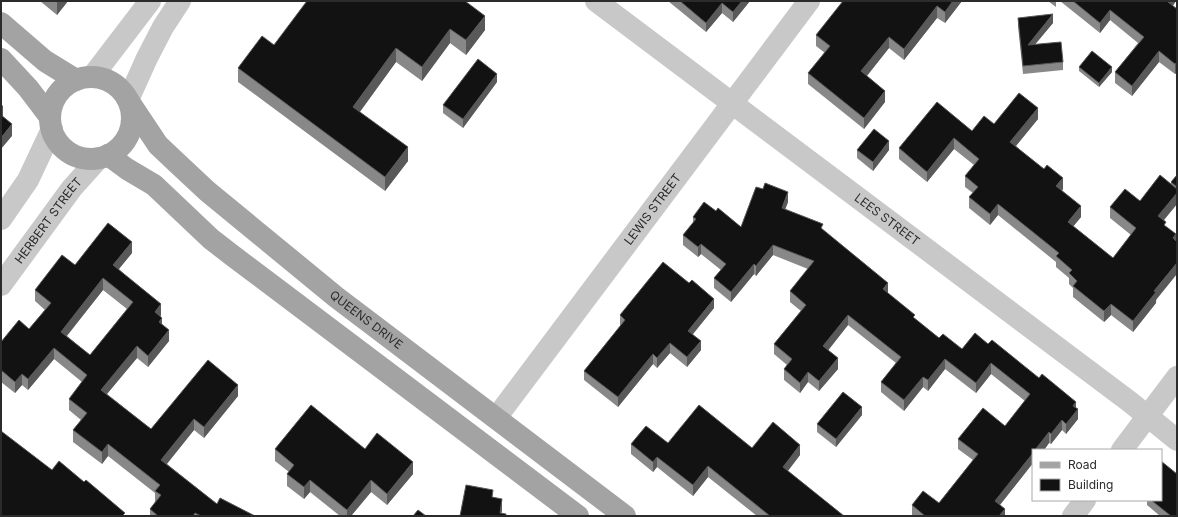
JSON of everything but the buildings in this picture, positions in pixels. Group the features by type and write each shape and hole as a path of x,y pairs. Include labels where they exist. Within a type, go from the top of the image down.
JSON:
{"main road":[{"path":"1,23 45,61 84,78"},
{"path":"1,59 28,88 51,123 56,139 63,147 72,154 82,158 103,156 154,185 211,239 232,256 578,516"},
{"path":"51,123 52,105 57,95 66,86 84,78"},
{"name":"HERBERT STREET","path":"84,78 101,78 117,86 128,100 132,112 132,125 127,137 119,148 103,156"},
{"name":"QUEENS DRIVE","path":"128,100 158,145 207,191 336,297 496,418 619,514"}],"street":[{"path":"84,78 150,1"},
{"path":"128,100 163,27 180,1"},
{"name":"LEES STREET","path":"596,1 1177,440"},
{"name":"LEWIS STREET","path":"496,418 809,1"},
{"path":"1,219 28,180 51,123"},
{"name":"HERBERT STREET","path":"1,285 72,188 103,156"},
{"path":"1123,449 1177,377"},
{"path":"1073,516 1084,501"}]}
